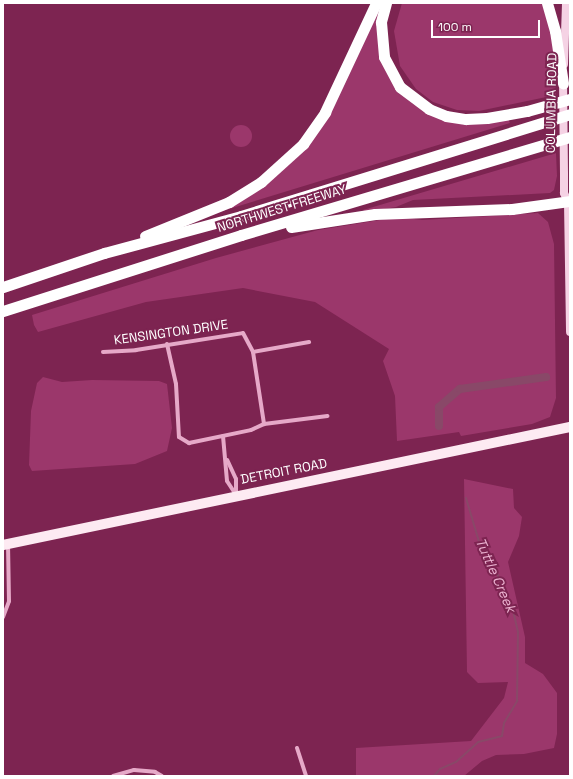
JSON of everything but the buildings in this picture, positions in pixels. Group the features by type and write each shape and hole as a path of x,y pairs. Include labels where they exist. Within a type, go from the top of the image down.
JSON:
{"highway":[{"path":"104,253 229,202 271,172 302,144 325,112 376,3"},
{"path":"386,3 381,22 384,57 400,87 429,109 452,117 487,118 527,111 570,99"},
{"path":"547,3 555,31 563,83"},
{"name":"NORTHWEST FREEWAY","path":"3,287 104,253 241,216 570,114"},
{"name":"NORTHWEST FREEWAY","path":"3,311 241,235 570,136"},
{"path":"241,235 375,214 512,209 569,200"}],"main road":[{"name":"COLUMBIA ROAD","path":"567,3 563,83 564,193 569,200 570,332"},
{"name":"COLUMBIA ROAD","path":"567,3 570,35"},
{"name":"DETROIT ROAD","path":"5,545 236,495 570,427"}],"street":[{"name":"KENSINGTON DRIVE","path":"103,352 136,350 243,333 253,352 264,424"},
{"path":"253,352 309,342"},
{"path":"167,344 176,384 179,437 189,443 250,430 264,424 327,416"},
{"path":"223,436 227,460 227,481 236,495"},
{"path":"227,460 236,479 236,495"},
{"path":"3,617 8,601 5,545"},
{"path":"297,748 306,776"},
{"path":"113,776 134,770 155,772 162,776"}],"shaded area":[{"path":"402,3 542,3 546,8 555,61 556,95 479,111 457,110 433,102 416,89 400,66 394,31"},
{"path":"378,6 398,91 413,104 449,120 508,119 510,123 219,212 219,209 301,149"},
{"path":"241,125 245,126 251,132 251,140 245,146 241,147 237,146 231,140 230,136 231,132 237,126"},
{"path":"556,153 557,176 554,190 550,193 413,200 396,207 365,212 363,210"},
{"path":"538,213 548,222 554,244 556,398 550,417 532,424 461,436 459,432 397,441 395,396 383,361 389,349 315,302 243,288 146,302 38,332 34,325 32,315 216,258 318,230 398,217 422,220"},
{"path":"43,377 62,382 92,380 159,381 167,384 172,428 167,451 135,464 32,471 29,465 31,411 37,383"},
{"path":"464,479 513,489 514,508 522,517 519,536 508,562 525,637 525,663 543,674 557,693 557,734 554,748 524,754 496,755 482,761 464,776 356,776 356,748 471,741 504,698 508,682 478,683 467,672"}],"waterway":[{"name":"Tuttle Creek","path":"439,426 439,407 460,389 546,377"},
{"name":"Tuttle Creek","path":"434,776 440,769 456,762 478,742 502,736 504,723 517,701 518,632 514,614 491,559 480,545 466,498"}]}
